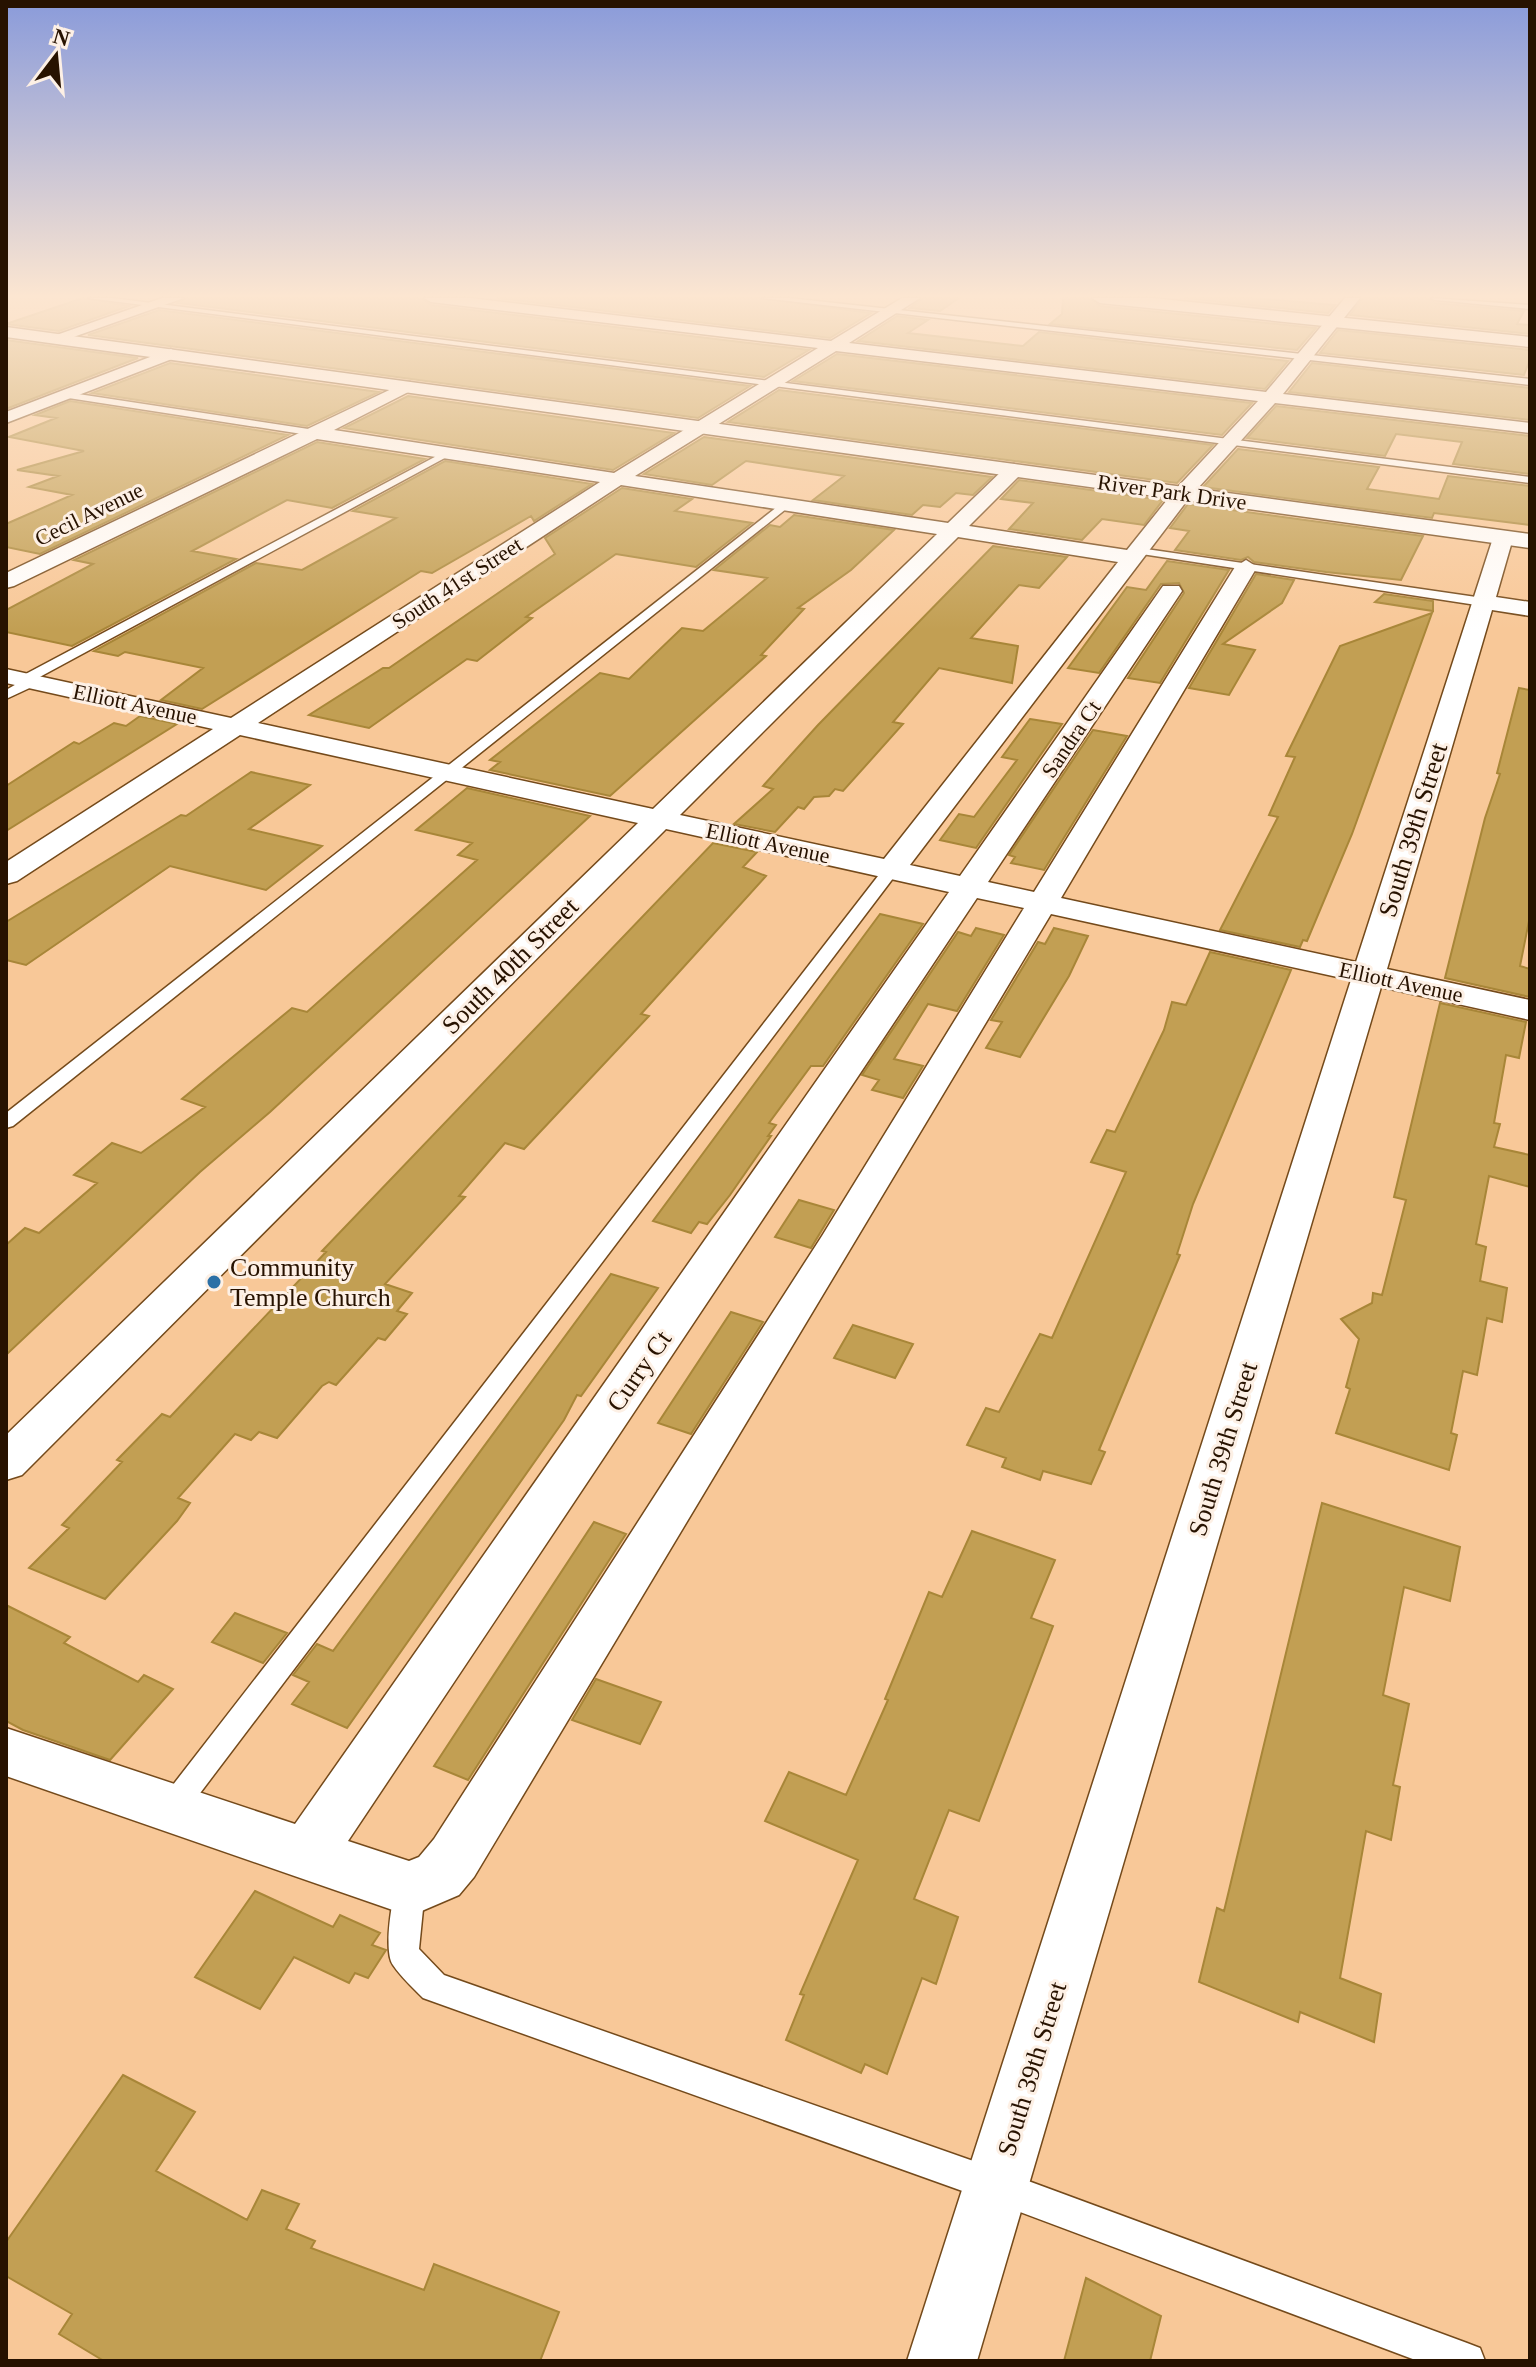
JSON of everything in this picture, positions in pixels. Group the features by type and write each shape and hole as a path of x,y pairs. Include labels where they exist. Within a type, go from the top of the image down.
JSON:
{"street":[{"path":"6,418 30,408"},
{"name":"Cecil Avenue","path":"6,581 366,408"},
{"name":"River Park Drive","path":"565,408 1530,541"},
{"name":"South 41st Street","path":"6,875 728,408"},
{"path":"891,870 1182,494 1261,408"},
{"path":"1367,408 1530,428"},
{"path":"315,433 953,530 1137,554"},
{"name":"South 40th Street","path":"6,1463 1014,470"},
{"name":"South 39th Street","path":"942,2361 1503,538"},
{"path":"6,1752 410,1889 439,1876 454,1858 1043,904 1246,567"},
{"name":"Sandra Ct","path":"970,888 1171,591"},
{"path":"1483,602 1530,609"},
{"name":"Elliott Avenue","path":"17,683 235,726 1530,1010"},
{"name":"Curry Ct","path":"307,1854 970,888"}],"lane":[{"path":"154,408 315,433"},
{"path":"969,408 1530,480"},
{"path":"17,683 449,453"},
{"path":"6,1122 449,773 631,624 786,505"},
{"path":"1137,554 1483,602"},
{"path":"172,1808 891,870"},
{"path":"410,1889 403,1954 434,1987 996,2186 1467,2361"}],"building":[{"path":"51,408 118,408 288,435 40,554 6,547 6,524 72,495 29,487 58,476 17,470 84,451 9,437 56,418 35,415"},
{"path":"193,408 344,408 307,426"},
{"path":"383,408 498,408 674,433 613,470 344,428"},
{"path":"628,408 714,408 698,418"},
{"path":"750,408 925,408 1213,445 1177,483 728,422"},
{"path":"1011,408 1247,408 1222,435"},
{"path":"1274,408 1297,408 1530,436 1530,474 1453,464 1462,442 1396,434 1385,456 1247,438"},
{"path":"1431,408 1530,408 1530,420"},
{"path":"704,437 992,477 973,495 956,493 940,507 923,505 912,515 813,500 844,476 746,461 712,485 644,474"},
{"path":"317,442 425,459 332,508 287,500 192,551 236,559 72,646 6,632 6,610 93,564 74,560"},
{"path":"1238,449 1379,467 1367,489 1439,499 1448,476 1530,486 1530,525 1434,513 1432,518 1203,487"},
{"path":"445,461 592,484 534,521 531,516 432,573 421,571 202,709 161,700 203,668 125,652 118,656 94,651 256,563 302,570 396,518 353,511"},
{"path":"1019,480 1163,500 1144,525 1102,519 1082,540 1009,529 1033,503 1001,499"},
{"path":"622,488 692,499 675,511 752,523 696,567 616,554 526,617 532,618 477,661 467,659 369,728 309,715 383,668 389,668 555,554 545,538"},
{"path":"1188,504 1423,536 1401,580 1326,572 1254,562 1248,557 1241,560 1175,550 1189,531 1170,528"},
{"path":"794,515 894,530 851,570 798,608 804,609 761,655 766,656 610,796 490,770 500,762 490,760 600,673 629,679 682,628 703,631 767,578 714,570 770,525 780,527"},
{"path":"993,546 1067,557 1039,588 1019,585 971,638 1018,646 1012,683 939,668 893,722 903,724 843,791 835,789 829,796 814,797 804,809 798,807 775,832 734,824 773,789 763,786 818,725"},
{"path":"1167,561 1229,570 1160,683 1128,678 1184,593 1179,583 1161,584 1099,673 1068,668 1127,587 1146,590"},
{"path":"1256,574 1294,580 1282,603 1223,644 1255,650 1229,695 1189,688"},
{"path":"1384,594 1433,601 1433,611 1375,602"},
{"path":"1432,613 1352,834 1307,941 1303,940 1300,947 1220,930 1278,817 1269,815 1295,757 1286,756 1340,646"},
{"path":"1519,688 1530,690 1530,916 1520,966 1530,969 1530,997 1445,978 1485,818 1500,774 1497,773"},
{"path":"140,716 177,724 6,831 6,786 74,742 79,744 114,723 126,726"},
{"path":"1030,719 1062,724 976,848 940,840 959,814 974,817 1017,760 1002,757"},
{"path":"1093,730 1127,736 1044,870 1011,863 1015,857 1009,855"},
{"path":"251,772 310,785 249,829 322,846 266,890 170,866 26,965 6,960 6,922 181,815 186,816"},
{"path":"467,788 590,816 270,1112 200,1172 6,1355 6,1245 25,1228 39,1233 97,1183 74,1175 112,1143 141,1153 205,1107 182,1099 292,1008 307,1012 477,860 458,855 472,843 416,830"},
{"path":"713,843 757,852 743,867 766,876 641,1014 649,1016 524,1149 505,1143 459,1196 465,1197 385,1284 412,1293 397,1311 407,1314 385,1340 378,1338 336,1385 329,1382 322,1386 277,1438 259,1432 251,1440 235,1434 178,1498 190,1503 177,1521 105,1599 29,1568 69,1528 62,1525 122,1462 117,1460 162,1414 170,1417 326,1252 322,1251"},
{"path":"880,914 923,924 823,1066 811,1066 769,1123 776,1125 768,1136 771,1136 730,1195 707,1224 699,1222 691,1233 653,1221"},
{"path":"976,928 1004,935 957,1011 928,1004 894,1059 923,1066 903,1098 872,1090 879,1080 862,1075 958,932 971,936"},
{"path":"1054,928 1088,936 1069,976 1020,1057 986,1048 1002,1022 991,1020 1038,942 1045,944"},
{"path":"1210,952 1291,970 1193,1204 1177,1254 1180,1255 1099,1450 1105,1452 1091,1484 1043,1471 1040,1480 1002,1467 1006,1458 967,1445 986,1408 999,1412 1040,1334 1052,1338 1126,1172 1091,1162 1107,1130 1115,1132 1164,1030 1172,1002 1186,1005"},
{"path":"1440,1003 1526,1022 1519,1058 1506,1055 1494,1123 1500,1124 1494,1147 1530,1155 1530,1187 1489,1176 1476,1244 1486,1247 1480,1281 1507,1288 1502,1322 1487,1318 1477,1375 1463,1371 1451,1433 1457,1435 1449,1470 1336,1433 1350,1389 1346,1387 1359,1339 1341,1319 1372,1303 1373,1293 1382,1295 1406,1200 1394,1197"},
{"path":"799,1200 834,1210 811,1248 775,1237"},
{"path":"611,1274 658,1288 581,1396 577,1395 564,1420 347,1728 292,1704 309,1682 293,1675 317,1644 333,1651"},
{"path":"731,1312 763,1322 691,1434 658,1423"},
{"path":"853,1325 913,1344 895,1378 834,1358"},
{"path":"1322,1503 1460,1547 1450,1601 1404,1587 1383,1695 1409,1704 1393,1785 1400,1787 1391,1840 1366,1831 1340,1978 1381,1994 1374,2042 1300,2012 1298,2022 1199,1982 1217,1908 1224,1911"},
{"path":"594,1522 626,1534 468,1780 434,1766"},
{"path":"972,1531 1055,1560 1031,1618 1053,1626 979,1821 949,1810 914,1899 958,1917 936,1984 922,1978 887,2074 865,2064 861,2073 786,2040 804,1995 800,1994 858,1860 765,1821 789,1772 846,1795 888,1700 885,1699 929,1592 942,1597"},
{"path":"6,1605 70,1637 64,1643 138,1682 144,1675 173,1689 110,1760 23,1730 6,1721"},
{"path":"235,1613 287,1633 263,1663 212,1642"},
{"path":"596,1679 661,1702 640,1744 572,1720"},
{"path":"255,1891 333,1927 340,1915 380,1933 372,1945 386,1950 368,1978 355,1973 349,1983 294,1957 260,2009 195,1977"},
{"path":"123,2075 195,2112 156,2171 247,2220 262,2190 299,2204 286,2229 315,2241 311,2248 424,2290 434,2264 559,2312 540,2361 104,2361 59,2334 72,2314 6,2276 6,2242"},
{"path":"1086,2278 1161,2316 1150,2361 1064,2361"}],"place":[{"name":"Community Temple Church","path":"214,1282"}]}
